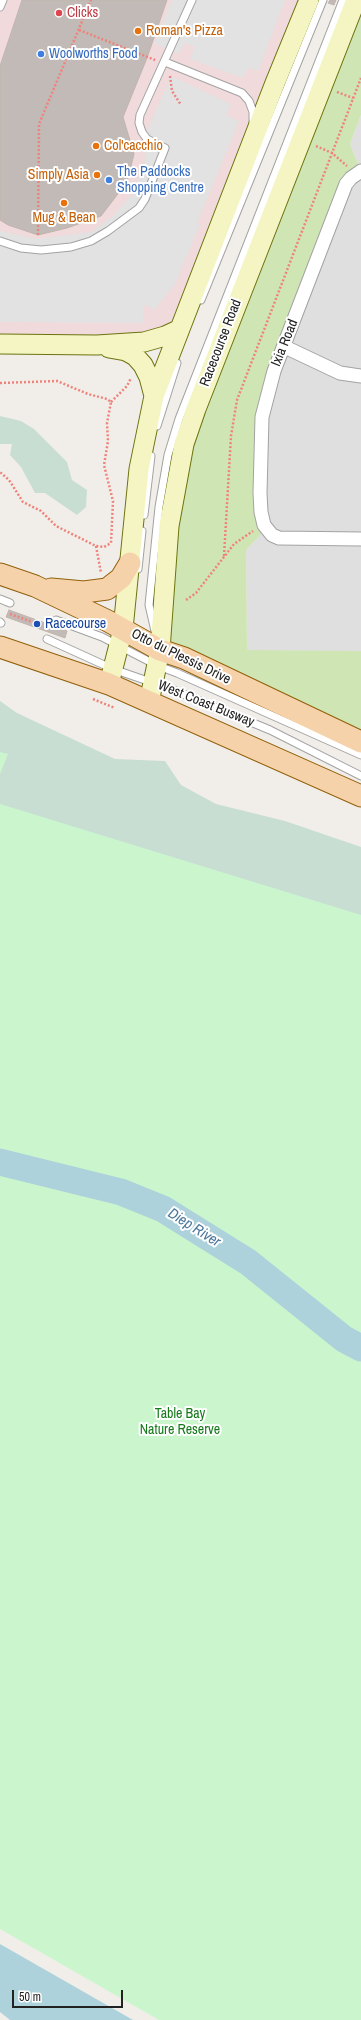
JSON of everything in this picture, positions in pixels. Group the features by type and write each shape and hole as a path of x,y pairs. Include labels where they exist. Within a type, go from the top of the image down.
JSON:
{"main road":[{"path":"111,677 121,637 134,569 140,469 154,396 309,0"},
{"name":"Racecourse Road","path":"154,675 169,526 184,444 196,409 356,0"},
{"path":"0,344 97,345 144,342 157,339 180,329"},
{"path":"97,345 126,351 134,356 143,365 149,377 154,396"},
{"path":"35,586 66,591 102,590 115,584 134,569"},
{"name":"Otto du Plessis Drive","path":"0,574 35,586 121,637 154,675 361,796"},
{"name":"Otto du Plessis Drive","path":"0,647 111,677 154,675 184,658 361,742"}],"street":[{"name":"Ixia Road","path":"265,527 261,512 260,493 262,417 274,371 285,347 346,184 358,172"},
{"path":"285,347 340,373 361,376"},
{"path":"265,527 272,535 279,538 361,539"}],"lane":[{"path":"0,6 3,0"},
{"path":"0,241 21,248 42,250 71,247 97,238 139,208 145,199 165,148 147,139 142,132 139,123 140,115 192,0"},
{"path":"198,308 324,0"},
{"path":"154,675 149,605 159,507 168,455 179,419 343,0"},
{"path":"165,62 242,93 249,101 253,112 253,140"},
{"path":"155,433 179,356"},
{"path":"134,569 153,446"},
{"path":"56,620 102,637 121,637 135,588"},
{"path":"0,599 10,603"},
{"path":"47,639 111,677"},
{"name":"West Coast Busway","path":"154,675 177,673 361,755"},
{"name":"West Coast Busway","path":"154,675 270,730 361,776"}],"path":[{"path":"38,235 40,124 91,0"},
{"path":"79,30 147,58 165,62 171,79 172,91 181,105"},
{"path":"224,556 231,436 237,400 361,78"},
{"path":"347,96 353,98"},
{"path":"319,147 332,153 358,172"},
{"path":"0,472 9,480 23,502 41,511 56,526 96,546 108,546 112,540 113,501 104,465 108,441 107,423 110,402 127,386 132,376"},
{"path":"0,383 57,381 88,394 107,399 110,402"},
{"path":"186,600 196,593 234,544 265,527"},
{"path":"96,546 98,568 103,579"}],"shaded area":[{"name":"The Paddocks Shopping Centre","path":"0,0 309,0 180,329 165,336 0,344"},
{"path":"172,0 285,0 258,71 248,68 243,78 190,59 195,47 185,43 179,54 154,43"},
{"path":"171,76 231,104 226,116 239,121 197,223 200,224 175,284 154,310 147,305 144,306 143,323 0,322 0,231 37,239 91,232 113,216 133,193 145,160 144,138"},
{"path":"361,115 361,171 350,144"},
{"path":"361,171 361,651 247,651 246,550 266,529 262,417 346,184"}],"green space":[{"path":"361,0 361,115 350,144 361,171 355,173 262,417 266,529 246,550 247,650 361,651 361,742 160,650 177,478"},
{"path":"0,416 21,421 34,429 67,462 72,480 87,490 86,507 77,515 45,493 35,493 21,467 10,455 12,444 0,444"},
{"path":"0,701 17,713 115,759 165,761 181,785 216,804 285,821 361,847 361,1335 0,1136"},
{"path":"0,752 8,754 0,774"},
{"name":"Table Bay Nature Reserve","path":"0,804 361,915 361,2020 159,2020 0,1929"}],"water":[{"path":"0,1944 133,2020 10,2020 0,2012"}],"building":[{"path":"22,0 167,0 147,58 123,117 134,154 127,182 101,216 67,228 38,235 8,225 0,220 0,66"},
{"path":"330,0 336,0 334,5 328,3"},
{"name":"Racecourse","path":"9,610 67,631 65,638 6,617"}],"waterway":[{"name":"Diep River","path":"0,1162 121,1192 163,1209 248,1262 344,1339 361,1348"}],"place":[{"name":"Clicks","path":"59,13"},
{"name":"Roman's Pizza","path":"138,31"},
{"name":"Woolworths Food","path":"41,54"},
{"name":"Col'cacchio","path":"96,146"},
{"name":"Simply Asia","path":"97,175"},
{"name":"The Paddocks Shopping Centre","path":"109,180"},
{"name":"Mug & Bean","path":"64,203"},
{"name":"Racecourse","path":"37,624"}]}
